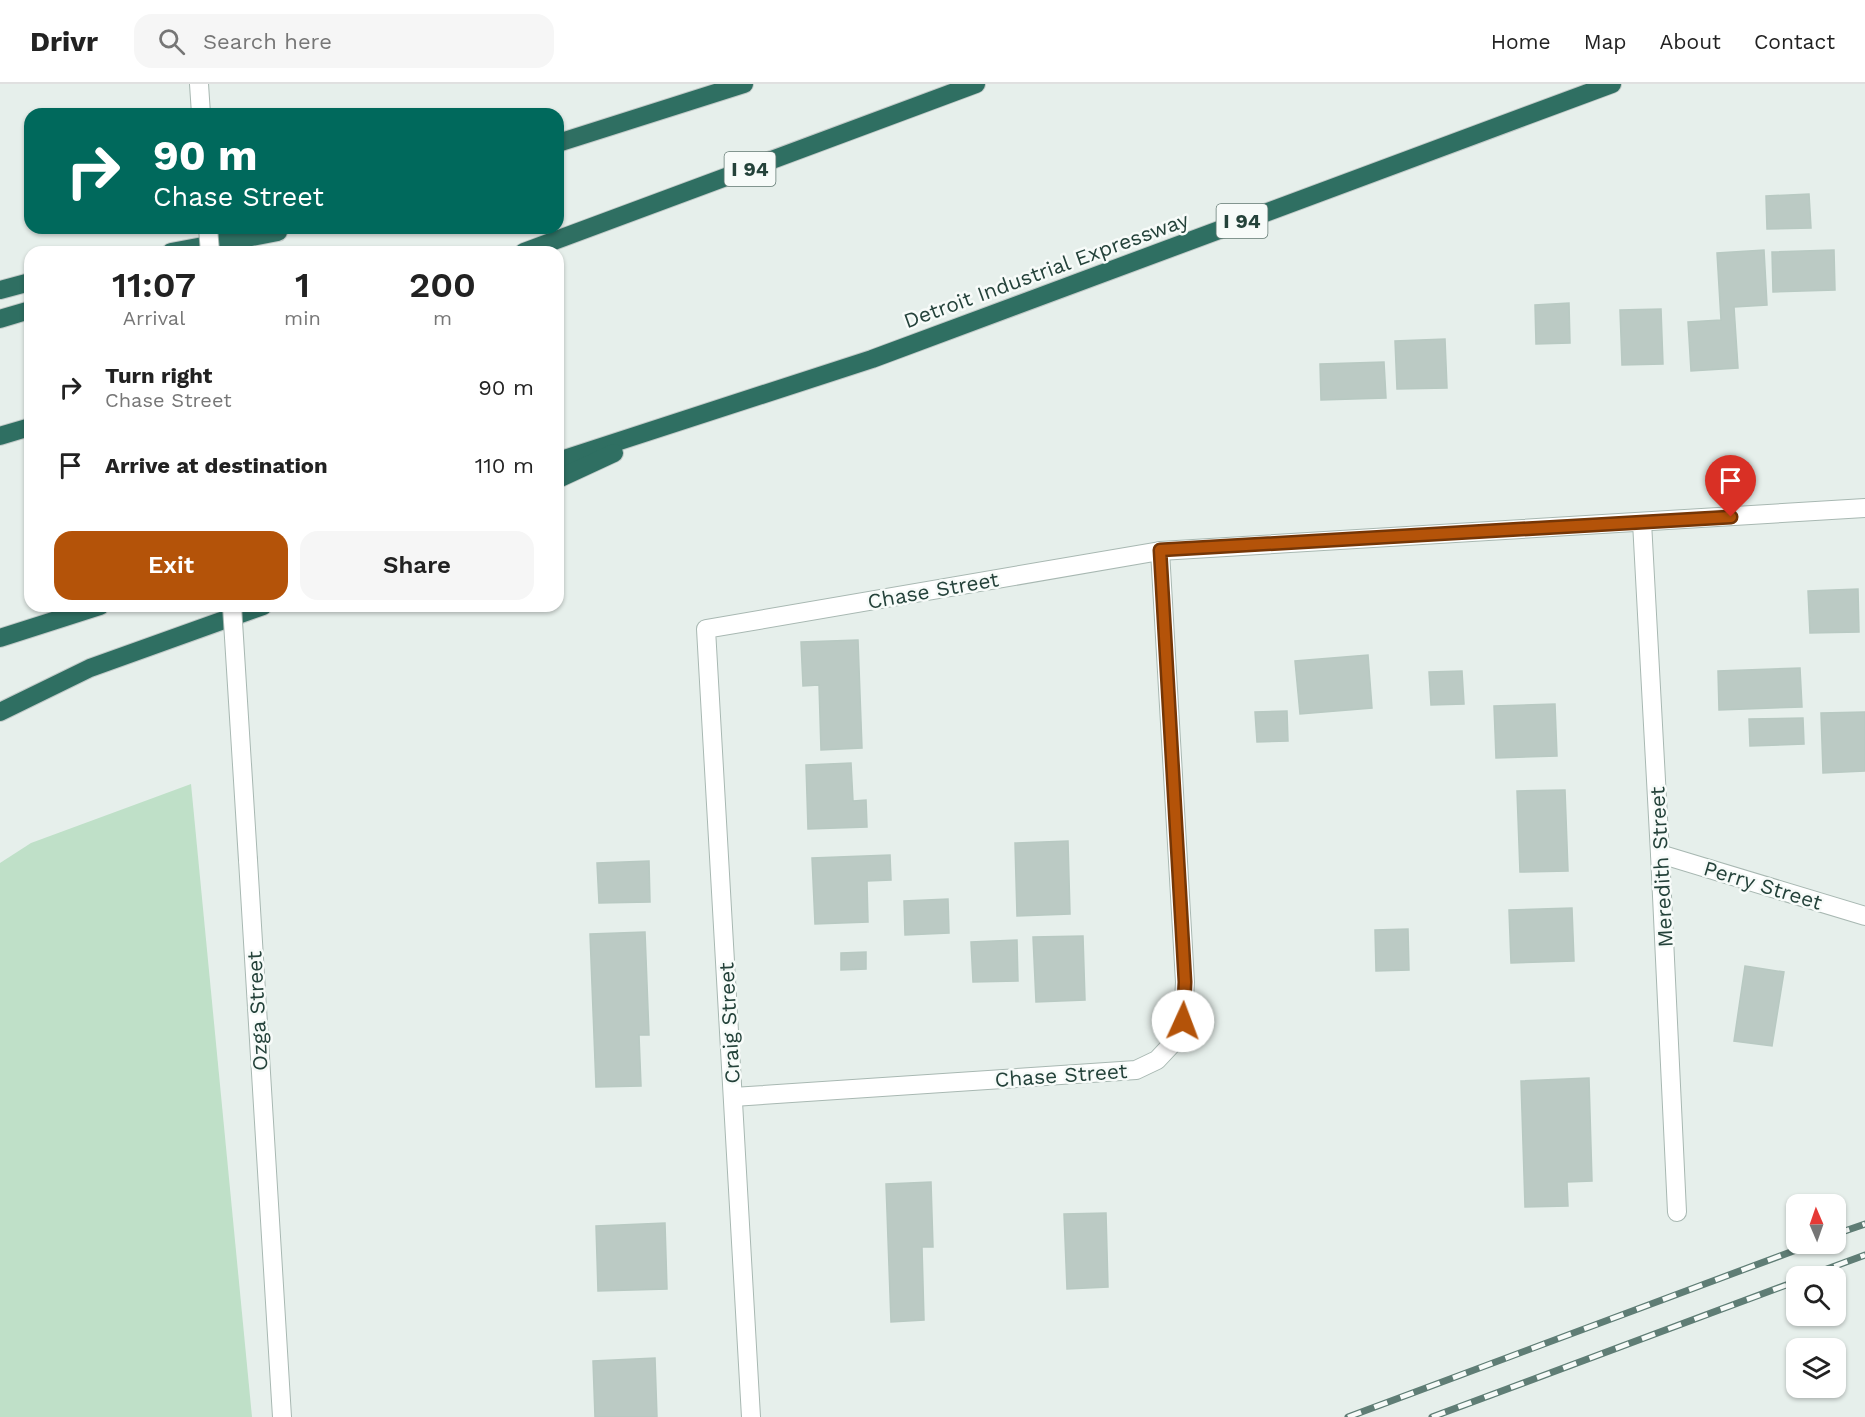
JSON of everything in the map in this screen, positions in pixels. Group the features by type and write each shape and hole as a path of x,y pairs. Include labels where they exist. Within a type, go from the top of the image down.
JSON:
{"highway":[{"path":"564,141 744,84"},
{"name":"I 94","path":"540,246 976,84"},
{"name":"Detroit Industrial Expressway","path":"564,459 872,359 1612,84"},
{"path":"202,246 263,234"},
{"path":"231,246 271,234"},
{"path":"0,290 24,284"},
{"path":"0,319 24,312"},
{"path":"564,477 678,423"},
{"path":"0,436 24,429"},
{"path":"0,638 81,612"},
{"path":"0,712 90,668 246,612"}],"street":[{"path":"199,84 201,108"},
{"name":"Chase Street","path":"706,629 1160,550 1865,508"},
{"name":"Meredith Street","path":"1642,522 1677,1212"},
{"name":"Chase Street","path":"733,1097 1136,1070 1157,1060 1172,1044 1183,1021 1185,982 1160,550"},
{"name":"Ozga Street","path":"232,612 282,1417"},
{"name":"Craig Street","path":"706,629 751,1417"},
{"name":"Perry Street","path":"1660,854 1865,915"}],"green space":[{"path":"191,784 252,1417 0,1417 0,863 31,843"}],"building":[{"path":"1809,194 1811,228 1767,229 1766,196"},
{"path":"1764,250 1767,305 1734,307 1738,368 1691,371 1688,322 1721,320 1717,253"},
{"path":"1834,250 1835,290 1773,292 1772,252"},
{"path":"1569,303 1570,343 1536,344 1535,305"},
{"path":"1661,309 1663,364 1622,365 1620,310"},
{"path":"1445,339 1447,388 1397,389 1395,341"},
{"path":"1384,362 1386,398 1321,400 1320,364"},
{"path":"1858,589 1859,632 1810,633 1808,591"},
{"path":"858,640 862,748 821,750 819,685 803,686 801,642"},
{"path":"1368,655 1372,708 1300,714 1295,661"},
{"path":"1800,668 1802,707 1719,710 1718,671"},
{"path":"1462,671 1464,704 1431,705 1429,672"},
{"path":"1555,704 1557,756 1496,758 1494,706"},
{"path":"1287,711 1288,741 1257,742 1255,712"},
{"path":"1865,712 1865,771 1823,773 1821,713"},
{"path":"1803,718 1804,744 1750,746 1749,719"},
{"path":"851,763 853,801 866,800 867,827 808,829 806,765"},
{"path":"1565,790 1568,871 1520,872 1517,791"},
{"path":"1068,841 1070,914 1017,916 1015,843"},
{"path":"890,855 891,880 867,881 868,922 815,924 812,858"},
{"path":"649,861 650,902 599,903 597,863"},
{"path":"948,899 949,933 905,935 904,901"},
{"path":"1572,908 1574,961 1511,963 1509,910"},
{"path":"1408,929 1409,970 1376,971 1375,930"},
{"path":"645,932 649,1035 639,1035 641,1086 596,1087 590,934"},
{"path":"1083,936 1085,1000 1036,1002 1033,937"},
{"path":"1017,940 1018,981 973,982 971,942"},
{"path":"866,952 866,969 841,970 841,953"},
{"path":"1745,966 1784,972 1772,1046 1734,1041"},
{"path":"1589,1078 1592,1181 1567,1182 1568,1206 1525,1207 1521,1081"},
{"path":"931,1182 933,1247 922,1247 924,1320 891,1322 886,1184"},
{"path":"1106,1213 1108,1287 1067,1289 1064,1214"},
{"path":"665,1223 667,1289 598,1291 596,1226"},
{"path":"655,1358 657,1417 595,1417 593,1361"}],"railway":[{"path":"1846,1231 1865,1224"},
{"path":"1348,1417 1786,1254"},
{"path":"1835,1266 1865,1255"},
{"path":"1432,1417 1786,1285"}],"route":[{"path":"1183,1021 1185,982 1160,550 1731,517"}]}
